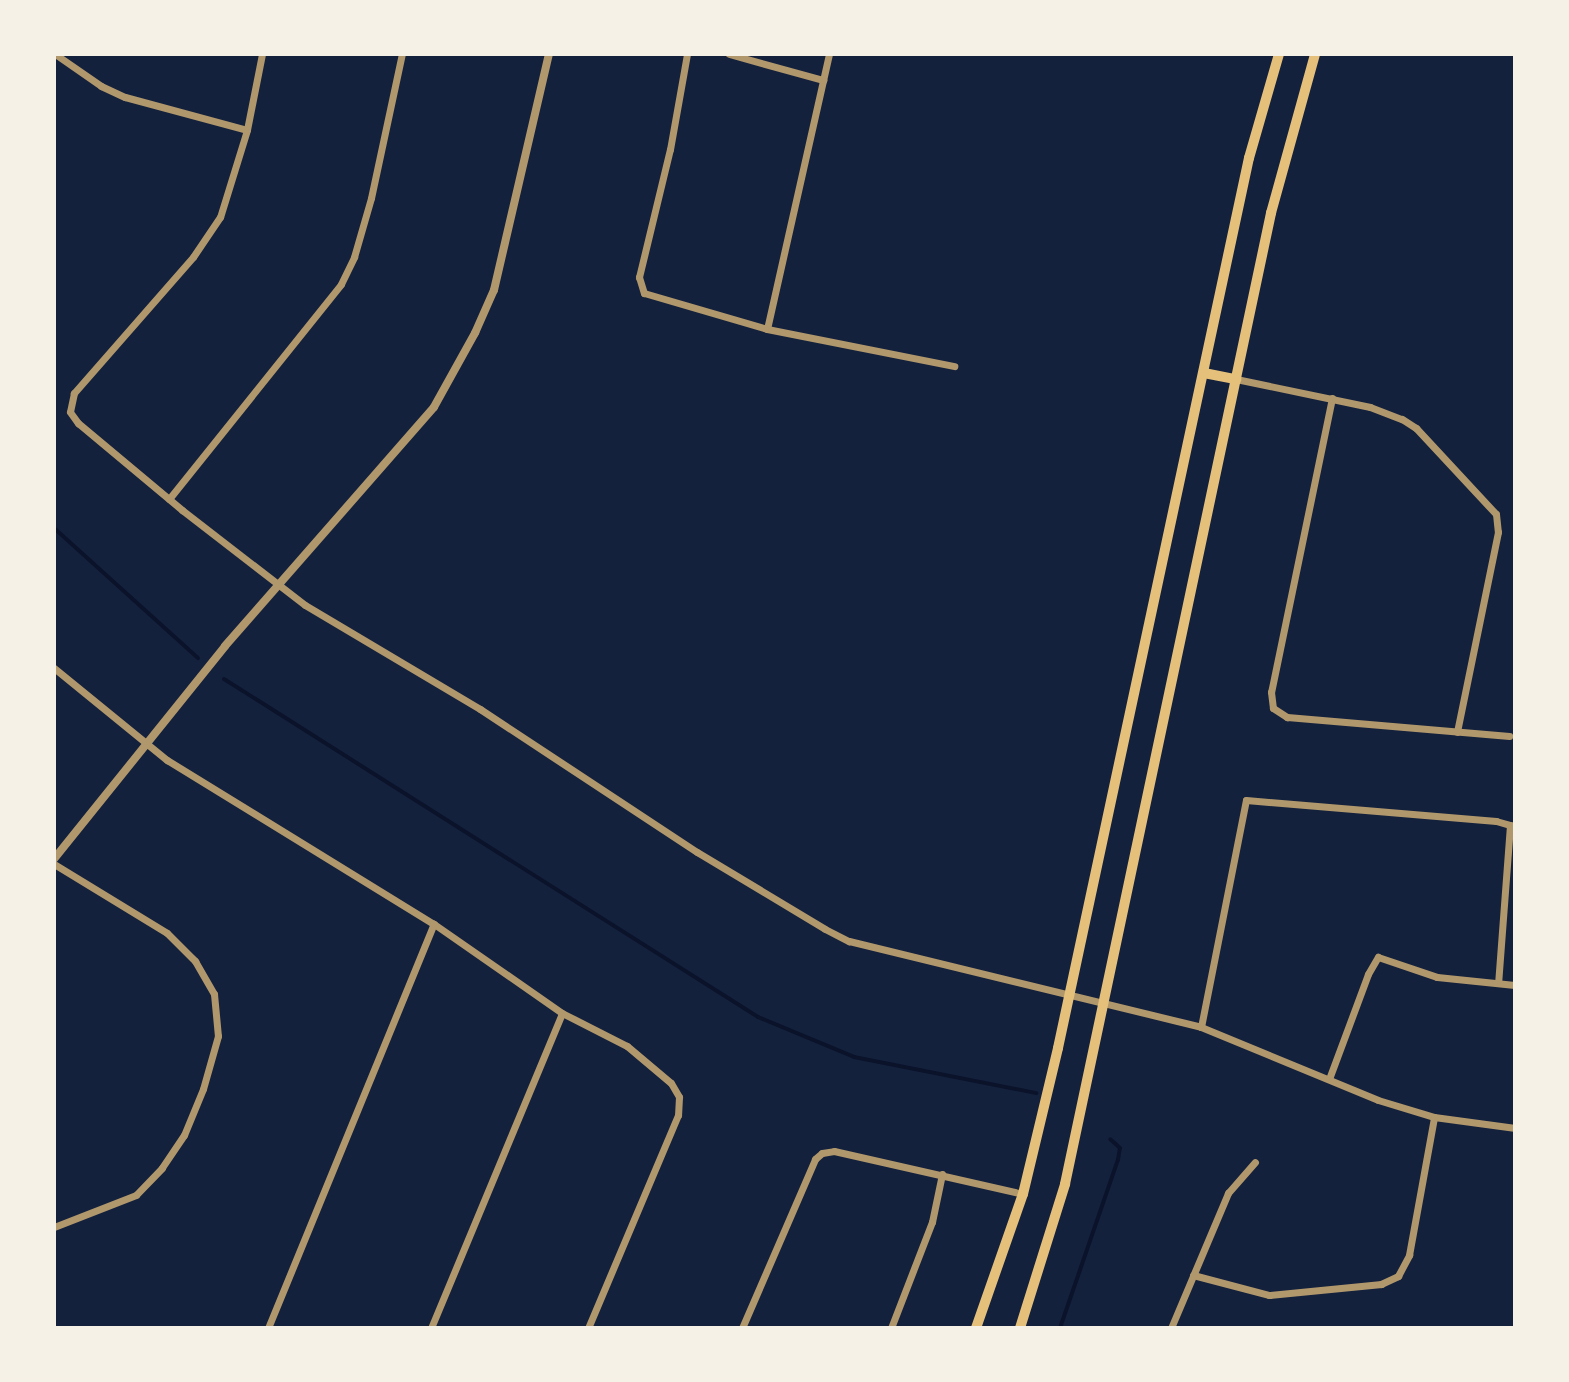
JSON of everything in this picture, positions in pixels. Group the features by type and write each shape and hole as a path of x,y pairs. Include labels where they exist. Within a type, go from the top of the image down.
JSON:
{"main road":[{"path":"976,1328 1023,1194 1069,995 1249,158 1279,54"},
{"path":"1020,1328 1065,1184 1271,213 1315,54"},
{"path":"1204,373 1236,379"}],"street":[{"path":"55,54 101,86 125,97 247,130"},
{"path":"262,54 247,130 220,217 193,257 74,393 70,406 78,423 277,586 480,709 697,852 849,941 1201,1027 1378,1100 1434,1117 1515,1128"},
{"path":"169,499 341,284 354,257 371,198 402,54"},
{"path":"54,1227 136,1195 162,1168 193,1112 218,1036 214,994 195,961 167,933 54,862 277,586 434,407 475,333 504,259 549,54"},
{"path":"687,54 670,149 639,277 641,286 650,296 767,329 954,366"},
{"path":"729,54 823,80"},
{"path":"767,329 829,54"},
{"path":"1236,379 1370,407 1409,423 1498,519 1498,532 1457,732"},
{"path":"1332,398 1271,692 1273,708 1287,717 1509,736"},
{"path":"54,668 146,745 434,924 562,1013 627,1046 660,1071 679,1097 678,1115 588,1328"},
{"path":"1201,1027 1246,800 1496,821 1510,825 1498,983"},
{"path":"268,1328 434,924"},
{"path":"1329,1079 1368,974 1378,957 1437,977 1515,985"},
{"path":"431,1328 562,1013"},
{"path":"1193,1275 1262,1295 1381,1284 1398,1276 1409,1255 1434,1117"},
{"path":"742,1328 815,1159 822,1153 834,1151 1023,1194"},
{"path":"1171,1328 1228,1193 1255,1162"},
{"path":"891,1328 932,1222 942,1174"}],"waterway":[{"path":"54,528 198,658"},
{"path":"224,679 758,1017 854,1057 1036,1093"},
{"path":"1060,1328 1118,1160 1120,1148 1110,1139"}]}
